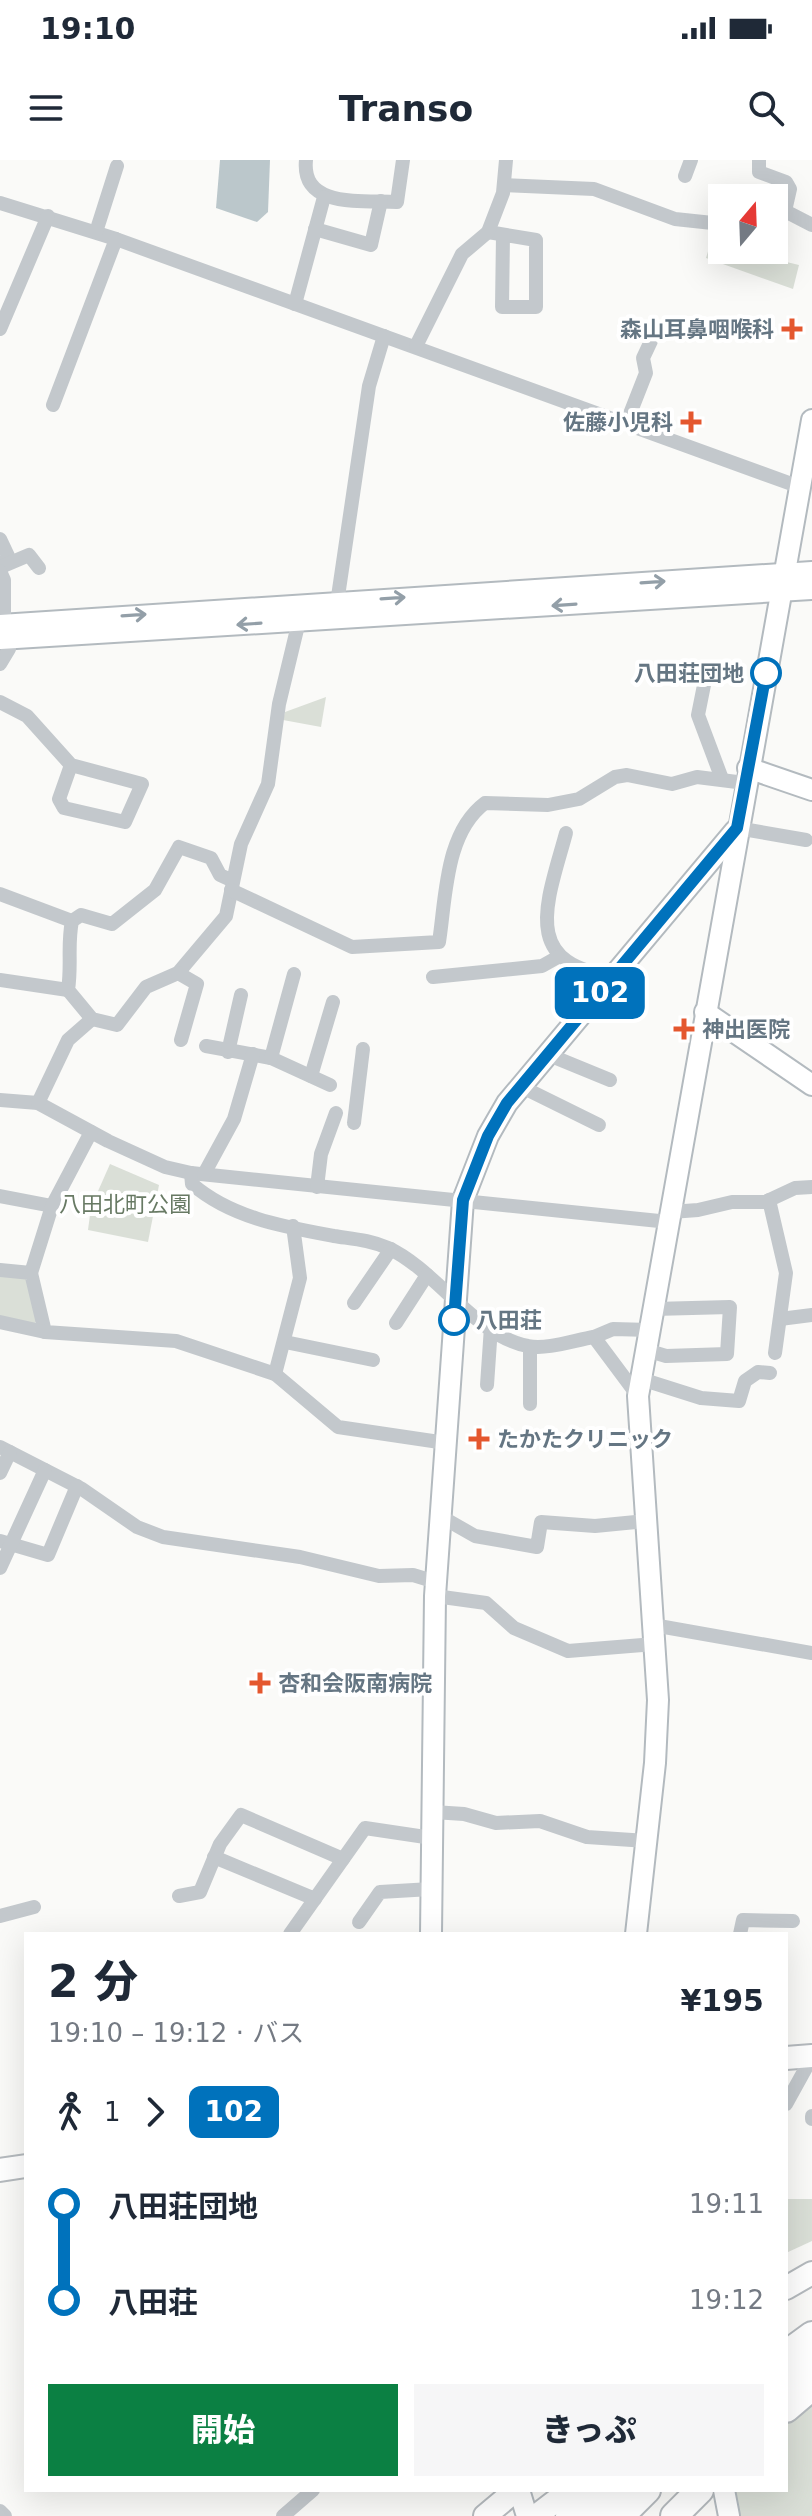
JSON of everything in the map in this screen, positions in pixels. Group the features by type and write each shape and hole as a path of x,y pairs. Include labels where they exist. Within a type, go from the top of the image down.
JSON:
{"highway":[{"path":"788,2342 812,2325"},
{"path":"788,2352 812,2333"},
{"path":"788,2378 812,2360"},
{"path":"788,2407 812,2387"},
{"path":"569,2516 594,2492"},
{"path":"594,2516 619,2492"},
{"path":"621,2516 645,2492"},
{"path":"674,2516 698,2492"}],"main road":[{"path":"788,2058 812,2057"},
{"path":"0,2170 24,2166"},
{"path":"788,2287 812,2273"},
{"path":"788,2342 812,2333"},
{"path":"485,2516 515,2492"},
{"path":"536,2516 567,2492"}],"street":[{"path":"306,160 304,176 312,189 324,197 397,202 403,160"},
{"path":"416,346 462,254 496,233 536,240 536,307 502,307 496,233 506,160"},
{"path":"685,176 691,160"},
{"path":"759,160 759,172 787,184"},
{"path":"96,232 117,166"},
{"path":"504,185 594,189 675,219 708,223"},
{"path":"295,304 324,197"},
{"path":"315,229 371,245 381,201"},
{"path":"0,203 116,239 800,487"},
{"path":"0,329 48,216"},
{"path":"788,216 812,225"},
{"path":"53,405 116,239"},
{"path":"336,610 369,386 384,336"},
{"path":"626,424 646,373 643,358 651,341"},
{"path":"636,1932 658,1700 640,1388 737,828 810,446 812,420"},
{"path":"0,539 8,556 1,569 3,632 9,649 0,664"},
{"path":"1,569 29,555 39,568"},
{"path":"3,632 783,582 812,572"},
{"path":"783,582 812,589"},
{"path":"3,632 299,621 336,610"},
{"path":"0,980 68,990 79,999 92,1019 117,1025 146,987 178,973 226,916 241,844 268,784 279,704 299,621"},
{"path":"705,680 698,715 722,779"},
{"path":"0,702 27,716 71,765 142,784 125,822 64,808 59,799 71,765"},
{"path":"68,990 73,958 67,945 72,921 81,915 112,924 155,890 179,847 211,858 220,875 232,886 352,947 439,942 450,866 466,823 485,803 548,805 579,799 615,777 627,775 672,784 697,777 722,779 747,776 812,790"},
{"path":"737,828 806,840"},
{"path":"431,1932 435,1589 463,1200 488,1136 507,1103 737,828"},
{"path":"566,833 549,909 547,937 558,957 596,974 614,976"},
{"path":"0,894 72,921"},
{"path":"433,977 542,966 558,957"},
{"path":"178,973 197,984 181,1040"},
{"path":"271,1058 294,974"},
{"path":"228,1052 241,995"},
{"path":"311,1076 333,1002"},
{"path":"705,1012 812,1085"},
{"path":"38,1103 68,1040 92,1019"},
{"path":"206,1046 271,1058 330,1085"},
{"path":"317,1187 321,1154 335,1117 360,1124 363,1049"},
{"path":"253,1054 234,1119 192,1184 207,1197 237,1213 367,1240 391,1249 491,1327 530,1347 594,1337 613,1329 650,1330 730,1307 727,1354 666,1356 650,1330"},
{"path":"549,1055 610,1080"},
{"path":"522,1087 599,1125"},
{"path":"0,1100 38,1103 165,1167 197,1174 317,1187 670,1217 769,1200 795,1188 812,1187"},
{"path":"45,1332 31,1273 52,1206 91,1132"},
{"path":"0,1196 52,1206"},
{"path":"769,1200 786,1273 775,1353"},
{"path":"275,1374 300,1278 293,1226"},
{"path":"354,1303 391,1249"},
{"path":"0,1270 31,1273"},
{"path":"396,1323 427,1275"},
{"path":"780,1319 812,1315"},
{"path":"0,1322 45,1332 176,1341 275,1374 338,1427 446,1443"},
{"path":"487,1385 491,1327"},
{"path":"594,1337 640,1388 739,1401 745,1381 758,1372 770,1373"},
{"path":"285,1342 373,1360"},
{"path":"530,1347 530,1404"},
{"path":"0,1473 5,1450 77,1486 137,1527 163,1537 300,1557 379,1576 413,1575 435,1589 486,1603 514,1628 568,1651 654,1635 812,1653"},
{"path":"0,1568 6,1543 45,1470"},
{"path":"6,1543 48,1555 77,1486"},
{"path":"440,1516 475,1536 537,1547 541,1522 595,1526 646,1521"},
{"path":"433,1812 464,1814 496,1823 540,1821 587,1837 647,1841"},
{"path":"179,1896 200,1892 214,1857 241,1815 343,1859"},
{"path":"291,1932 365,1828 432,1838"},
{"path":"214,1857 315,1899"},
{"path":"359,1922 380,1892 431,1889"},
{"path":"0,1916 34,1907"},
{"path":"740,1932 743,1920 793,1921"},
{"path":"788,2100 812,2057"},
{"path":"283,2516 311,2492"},
{"path":"519,2492 527,2516"},
{"path":"724,2492 729,2516"},
{"path":"0,2511 5,2516"}],"green space":[{"path":"788,262 799,265 793,289 723,264"},
{"path":"326,697 321,727 283,720 285,712"},
{"name":"八田北町公園","path":"110,1164 159,1185 148,1242 88,1230 91,1207"},
{"path":"0,1273 25,1276 38,1320 33,1325 0,1317"},
{"path":"788,2199 812,2199 812,2241 788,2252"},
{"path":"812,2363 812,2516 736,2516 732,2492 788,2492 788,2376"}],"shaded area":[{"path":"220,160 270,160 268,212 257,222 216,208"}],"bus line":[{"name":"102","path":"454,1320 463,1200 488,1136 507,1103 737,828 766,673"}],"place":[{"name":"森山耳鼻咽喉科","path":"792,329"},
{"name":"佐藤小児科","path":"691,422"},
{"name":"八田荘団地","path":"766,673"},
{"name":"神出医院","path":"684,1029"},
{"name":"八田荘","path":"454,1320"},
{"name":"たかたクリニック","path":"479,1439"},
{"name":"杏和会阪南病院","path":"260,1683"}]}
